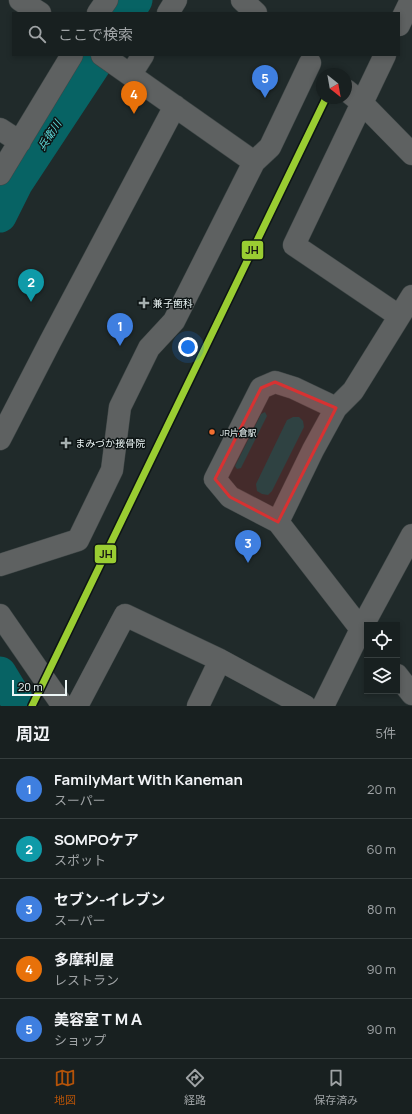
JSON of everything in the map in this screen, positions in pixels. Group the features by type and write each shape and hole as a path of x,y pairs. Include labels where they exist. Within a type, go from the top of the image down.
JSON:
{"street":[{"path":"20,0 38,12"},
{"path":"99,12 107,0"},
{"path":"169,12 176,0"},
{"path":"242,0 255,12"},
{"path":"400,24 411,0"},
{"path":"0,174 71,56"},
{"path":"103,56 254,162"},
{"path":"127,72 142,56"},
{"path":"384,56 354,97 294,246 399,316"},
{"path":"0,565 78,540 112,470 120,407 149,348 174,321 254,162 270,147 312,64"},
{"path":"354,97 412,154"},
{"path":"0,440 175,106"},
{"path":"0,129 20,142"},
{"path":"278,522 313,450 336,408 353,391 412,296"},
{"path":"323,706 364,633 278,522 230,497 215,479 261,388 276,382 294,388 336,408"},
{"path":"369,622 412,535"},
{"path":"0,615 63,706"},
{"path":"77,706 125,615 220,660 305,706"},
{"path":"198,706 220,660"},
{"path":"400,679 412,694"}],"highlighted area":[{"path":"275,382 336,408 278,522 230,497 215,479 261,388"}],"shaded area":[{"path":"265,412 267,416 241,468 237,469 235,466 261,414"},
{"path":"293,417 299,417 303,421 304,427 272,491 268,495 262,494 257,491 256,484 287,420"}],"waterway":[{"name":"兵衛川","path":"129,12 136,0"},
{"name":"兵衛川","path":"0,216 16,184 100,56"},
{"name":"兵衛川","path":"0,673 20,706"}],"transit line":[{"name":"JH","path":"32,706 323,104"}],"place":[{"name":"美容室ＴＭＡ","path":"265,98"},
{"name":"多摩利屋","path":"134,114"},
{"name":"SOMPOケア","path":"31,302"},
{"name":"兼子歯科","path":"144,303"},
{"name":"FamilyMart With Kaneman","path":"120,346"},
{"name":"JR片倉駅","path":"212,432"},
{"name":"まみづか接骨院","path":"66,443"},
{"name":"セブン-イレブン","path":"248,563"}]}
